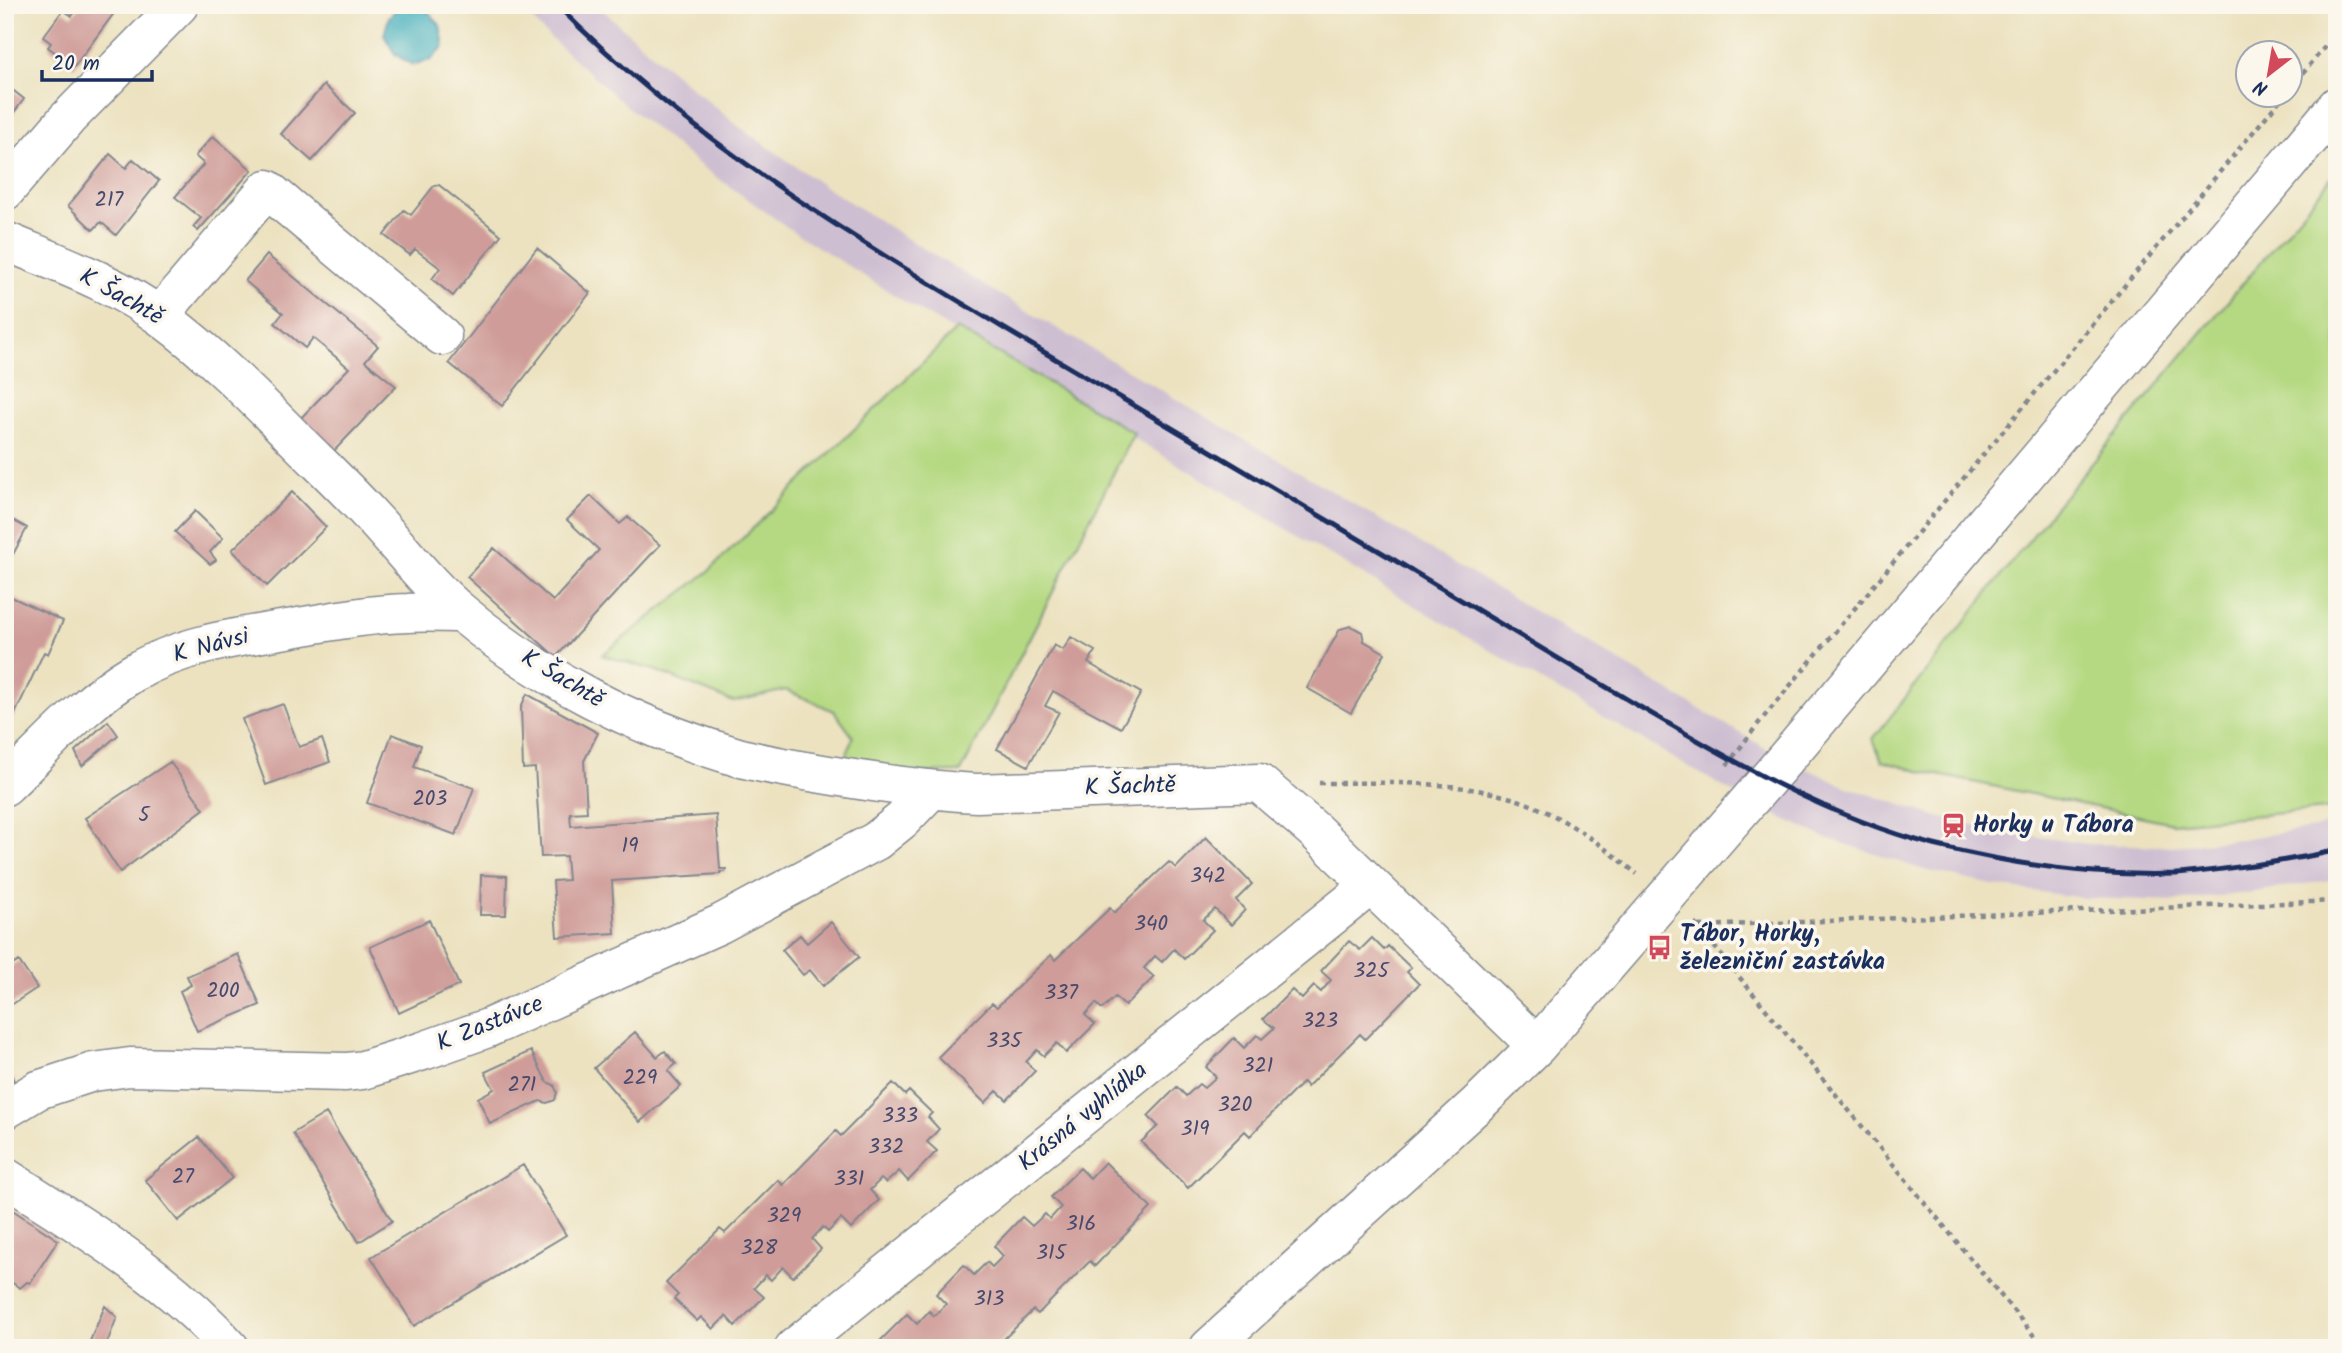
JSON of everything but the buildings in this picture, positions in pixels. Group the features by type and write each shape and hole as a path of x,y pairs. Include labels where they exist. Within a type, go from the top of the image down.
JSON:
{"street":[{"path":"5,191 67,120 179,5"},
{"path":"1209,1348 1484,1098 1537,1046 1667,898 2337,106"},
{"path":"160,316 267,189 442,336"},
{"name":"K Šachtě","path":"5,241 112,288 160,316 258,402 371,515 418,571 462,613 555,679 583,695 666,733 747,759 930,791 977,793 1259,783"},
{"name":"K Návsi","path":"5,786 63,729 108,690 159,660 238,637 290,628 406,612 462,613"},
{"path":"1259,783 1371,885 1537,1046"},
{"name":"K Zastávce","path":"5,1110 38,1090 93,1072 130,1067 346,1072 363,1070 422,1051 488,1028 720,924 876,841 902,820 930,791"},
{"name":"Krásná vyhlídka","path":"794,1348 1371,885"},
{"path":"5,1177 109,1243 186,1304 230,1348"}],"path":[{"path":"2304,72 2337,32"},
{"path":"1724,770 1758,724 2273,108"},
{"path":"1259,783 1398,784 1474,790 1501,795 1532,806 1596,841 1699,926 2044,1348"},
{"path":"1699,926 2337,901"}],"shaded area":[{"path":"519,5 597,5 738,126 824,186 935,256 1779,756 1847,787 1938,817 2011,833 2089,844 2174,846 2314,828 2337,821 2337,879 2177,901 2085,898 2002,887 1924,870 1826,838 1754,805 907,303 794,232 705,169 624,104 543,31"}],"green space":[{"path":"2337,171 2337,808 2173,823 1882,761 1873,739 2053,510"},
{"path":"957,329 1134,433 961,772 901,773 844,761 853,737 834,711 786,690 733,702 657,671 602,655 709,571"}],"water":[{"path":"422,5 440,25 444,46 431,60 412,65 395,54 384,35 389,17 399,7"}],"railway":[{"path":"557,5 608,54 661,99 716,142 831,222 1010,332 1640,707 1746,767 1819,804 1934,845 1993,858 2084,871 2176,874 2267,863 2337,850"}],"place":[{"name":"Horky u Tábora","path":"1953,825"},
{"name":"Tábor, Horky, železniční zastávka","path":"1660,948"}]}
